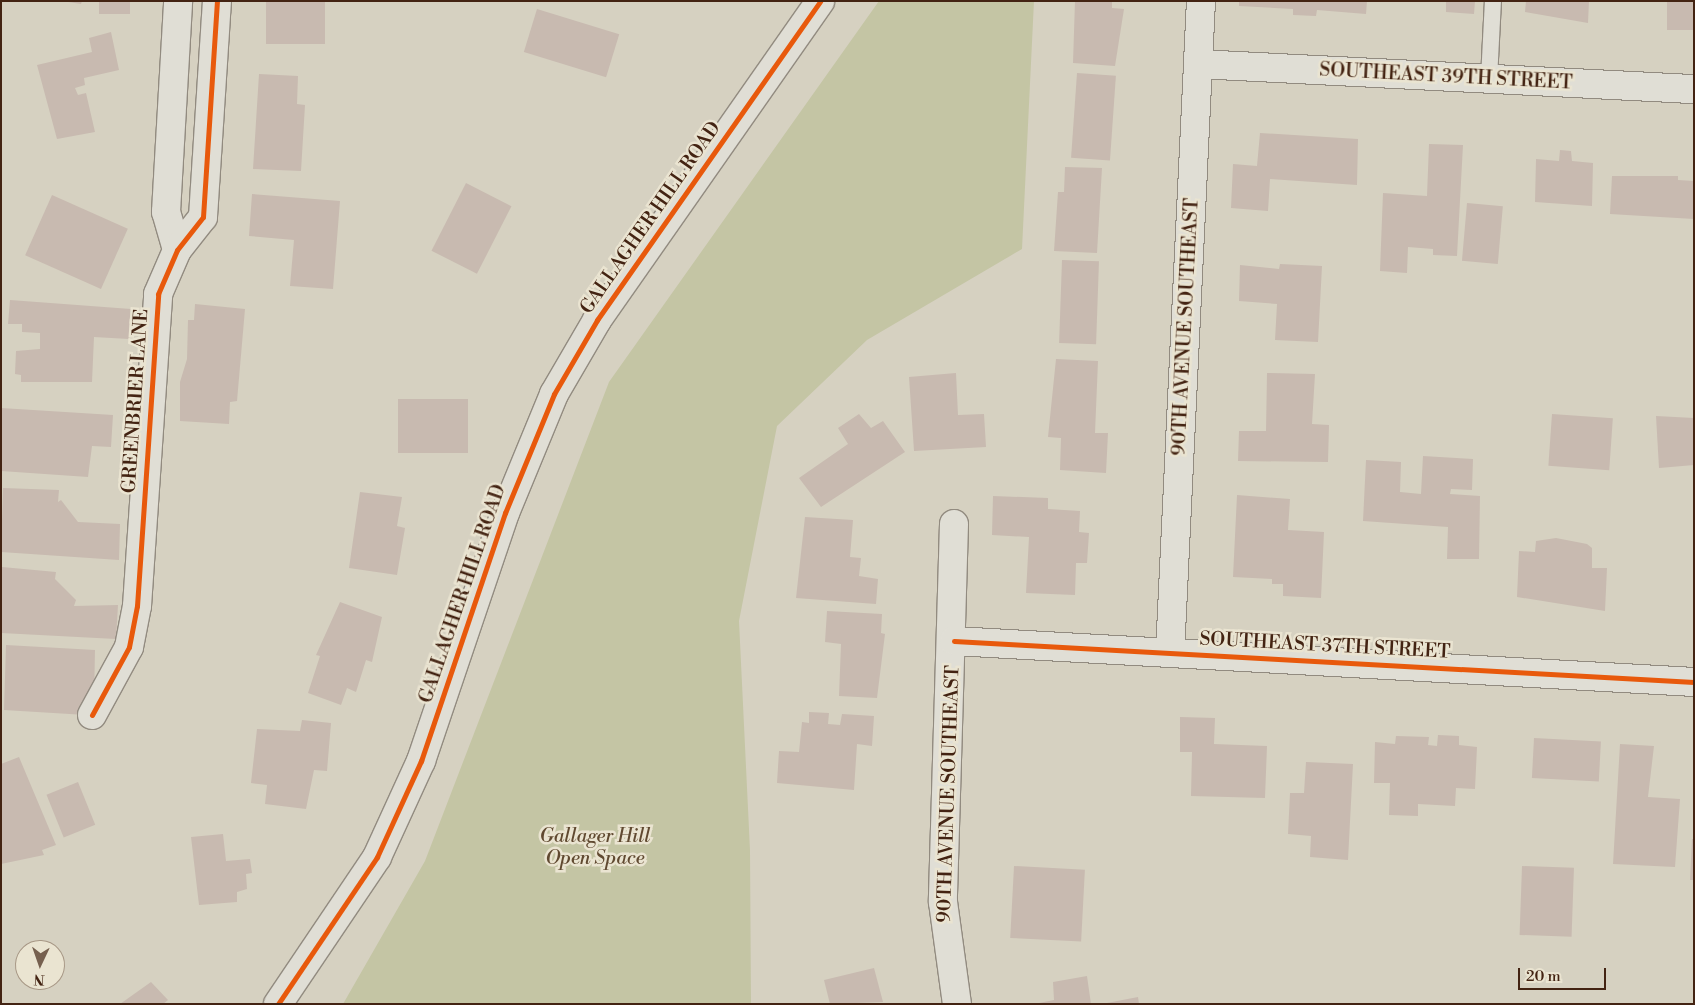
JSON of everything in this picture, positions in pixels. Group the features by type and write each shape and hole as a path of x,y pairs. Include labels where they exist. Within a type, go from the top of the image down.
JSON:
{"street":[{"path":"177,250 166,212 178,1"},
{"name":"GREENBRIER LANE","path":"92,715 130,647 137,606 158,294 177,250 203,217 217,1"},
{"name":"GALLAGHER HILL ROAD","path":"278,1004 377,857 421,761 505,513 554,394 597,320 820,1"},
{"name":"90TH AVENUE SOUTHEAST","path":"1170,653 1201,1"},
{"name":"SOUTHEAST 39TH STREET","path":"1198,64 1694,89"},
{"name":"90TH AVENUE SOUTHEAST","path":"954,524 954,641 943,902 957,1004"},
{"name":"SOUTHEAST 37TH STREET","path":"954,641 1694,682"}],"lane":[{"path":"1489,79 1493,1"}],"green space":[{"name":"Gallager Hill Open Space","path":"879,1 1034,1 1022,249 867,340 777,426 739,621 750,850 751,1004 343,1004 425,861 609,382"}],"building":[{"path":"62,1 82,1 81,4"},
{"path":"99,1 130,1 130,14 99,14"},
{"path":"266,1 325,1 325,44 266,44"},
{"path":"1075,1 1112,1 1112,8 1124,9 1115,66 1073,63"},
{"path":"1239,1 1367,1 1366,14 1317,10 1316,16 1293,15 1293,9 1239,6"},
{"path":"1446,1 1475,1 1474,14 1446,12"},
{"path":"1526,1 1589,1 1588,23 1525,12"},
{"path":"1667,1 1694,1 1694,30 1667,30"},
{"path":"537,9 619,34 606,77 524,52"},
{"path":"111,32 119,70 84,78 85,85 75,88 78,95 86,93 95,132 57,139 37,65 92,52 89,38"},
{"path":"1077,73 1116,76 1110,161 1071,158"},
{"path":"259,74 298,76 297,104 305,105 301,171 253,169"},
{"path":"1260,133 1358,139 1357,185 1270,179 1268,211 1231,208 1233,164 1257,166"},
{"path":"1429,144 1463,145 1457,256 1433,255 1433,249 1408,247 1407,273 1380,271 1383,193 1427,196"},
{"path":"1560,150 1571,151 1572,161 1593,163 1592,206 1535,202 1536,159 1559,161"},
{"path":"1065,167 1102,168 1097,253 1054,251 1058,192 1064,192"},
{"path":"1612,176 1678,176 1678,180 1694,181 1694,219 1610,214"},
{"path":"466,183 511,206 477,274 431,251"},
{"path":"252,194 340,201 333,289 290,286 294,240 249,236"},
{"path":"52,195 128,229 101,289 25,255"},
{"path":"1467,203 1503,206 1498,264 1462,261"},
{"path":"1062,260 1099,261 1096,344 1059,343"},
{"path":"1280,264 1322,266 1318,342 1275,340 1277,304 1239,301 1240,265 1279,269"},
{"path":"10,300 131,309 129,339 94,337 92,382 21,382 21,375 15,374 16,351 40,349 40,333 22,332 22,324 8,324"},
{"path":"195,304 245,309 237,401 230,402 229,424 180,421 180,382 187,359 188,320 194,320"},
{"path":"1056,359 1098,361 1095,433 1108,433 1106,473 1060,470 1061,438 1048,437"},
{"path":"956,373 958,415 984,414 986,447 914,451 909,377"},
{"path":"1267,373 1315,374 1312,424 1329,425 1328,462 1238,461 1239,431 1266,431"},
{"path":"398,399 468,399 468,453 398,453"},
{"path":"1,408 113,415 111,447 92,446 88,477 1,471"},
{"path":"859,414 871,428 883,421 905,452 821,507 799,478 848,444 838,428"},
{"path":"1552,414 1613,418 1609,470 1548,466"},
{"path":"1656,416 1694,418 1694,465 1659,468"},
{"path":"1423,456 1473,459 1472,490 1451,489 1450,494 1480,496 1479,559 1447,559 1448,527 1363,521 1366,460 1401,462 1400,492 1421,494"},
{"path":"3,488 59,490 58,502 61,500 78,522 120,524 119,560 1,552"},
{"path":"360,492 402,497 397,526 405,528 397,575 349,568"},
{"path":"1237,495 1290,499 1288,530 1324,532 1321,598 1283,596 1283,584 1272,584 1272,579 1233,577"},
{"path":"993,496 1048,498 1048,509 1080,511 1079,532 1089,533 1087,563 1076,563 1075,595 1026,593 1029,537 992,535"},
{"path":"805,517 853,520 850,557 861,558 859,576 878,579 876,604 796,598"},
{"path":"1556,538 1587,544 1592,548 1592,568 1607,568 1605,611 1517,597 1519,551 1535,552 1536,541"},
{"path":"2,567 56,572 55,579 76,600 74,606 118,605 116,639 1,633"},
{"path":"340,602 382,617 372,662 366,660 356,692 347,688 341,705 308,693 320,656 316,655"},
{"path":"827,611 882,614 881,633 885,634 877,698 839,696 841,644 825,642"},
{"path":"6,645 95,650 94,699 86,715 4,710"},
{"path":"809,712 829,713 828,724 840,725 842,714 874,716 872,746 857,744 854,790 777,783 779,751 799,752 802,722 809,723"},
{"path":"1180,717 1215,718 1214,744 1267,746 1265,798 1191,796 1192,752 1180,752"},
{"path":"302,720 331,723 327,771 314,770 306,809 265,804 267,785 251,783 257,729 300,731"},
{"path":"1438,735 1459,736 1459,745 1477,747 1475,789 1456,788 1455,806 1418,804 1418,816 1389,815 1390,783 1374,783 1375,742 1395,744 1396,736 1429,737 1428,745 1437,746"},
{"path":"1534,738 1601,742 1599,781 1532,778"},
{"path":"1620,744 1654,746 1648,797 1680,799 1675,867 1613,864"},
{"path":"19,757 56,845 42,850 44,855 1,864 1,764"},
{"path":"1306,762 1353,764 1348,860 1310,857 1311,836 1288,834 1290,793 1304,793"},
{"path":"78,782 95,825 64,837 46,795"},
{"path":"223,834 226,861 250,859 252,873 246,874 247,889 237,892 237,902 199,905 191,837"},
{"path":"1692,839 1694,839 1694,880 1690,880"},
{"path":"1014,866 1085,870 1081,942 1010,938"},
{"path":"1522,866 1574,868 1572,937 1520,935"},
{"path":"874,968 883,1002 830,1004 824,980"},
{"path":"1087,976 1091,1004 1034,1004 1054,1000 1053,982"},
{"path":"151,982 168,1000 163,1004 120,1004"},
{"path":"1138,997 1139,1004 1107,1004 1107,1003"}],"cycle path":[{"path":"92,715 129,647 137,606 158,294 177,250 203,217 217,1"},
{"path":"278,1004 377,857 421,761 505,513 554,394 597,320 820,1"},
{"path":"954,641 1694,682"}]}
